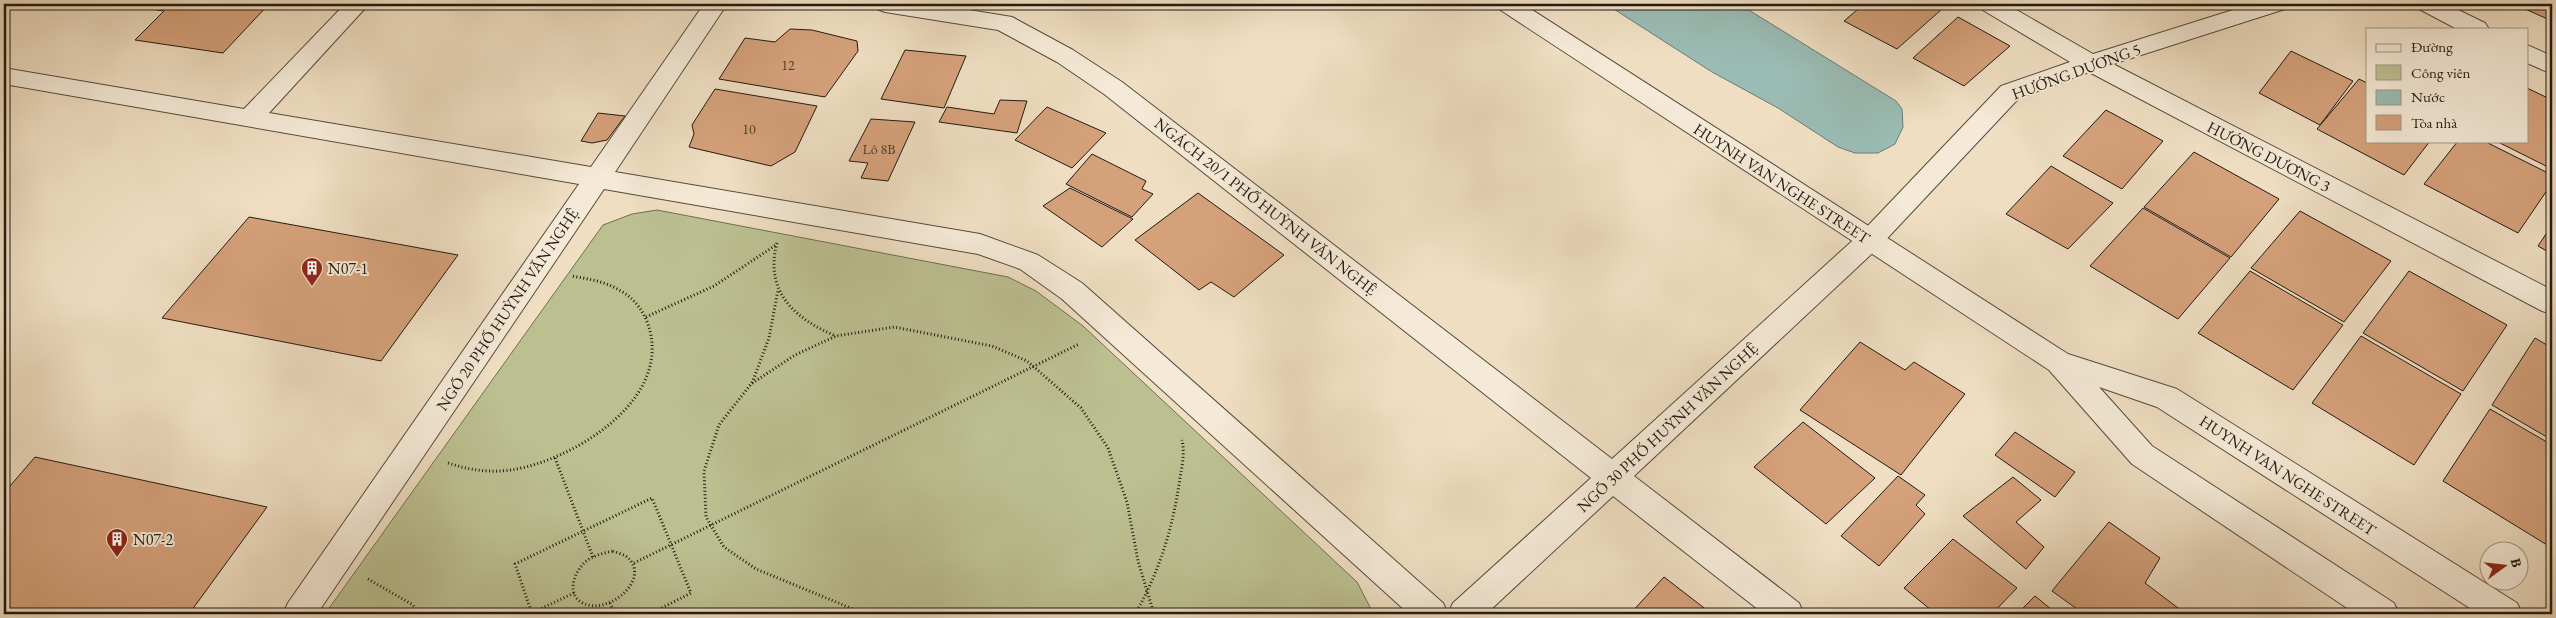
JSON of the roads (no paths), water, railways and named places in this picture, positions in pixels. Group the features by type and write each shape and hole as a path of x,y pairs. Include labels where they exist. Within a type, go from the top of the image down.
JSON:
{"street":[{"path":"250,118 358,4"},
{"name":"NGÕ 20 PHỐ HUỲNH VĂN NGHỆ","path":"299,614 716,4"},
{"name":"NGÁCH 20/1 PHỐ HUỲNH VĂN NGHỆ","path":"885,4 1004,23 1065,56 1113,88 1614,476 1788,614"},
{"name":"HUYNH VAN NGHE STREET","path":"1508,4 2058,362 2167,398 2506,614"},
{"name":"HƯỚNG DƯƠNG 3","path":"1989,4 2091,63 2552,303"},
{"name":"HƯỚNG DƯƠNG 5","path":"1870,240 2010,92 2091,63 2277,4"},
{"path":"2426,4 2475,28"},
{"path":"2528,54 2552,66"},
{"path":"4,76 980,244 1029,262 1072,291 1432,614"},
{"name":"NGÕ 30 PHỐ HUỲNH VĂN NGHỆ","path":"1464,614 1870,240"},
{"name":"HUYNH VAN NGHE STREET","path":"2058,362 2142,455 2383,614"}],"water":[{"path":"1606,4 1739,4 1896,101 1902,109 1903,127 1895,144 1878,153 1855,153 1838,147 1778,108 1712,72"}],"place":[{"name":"N07-1","path":"312,287"},
{"name":"N07-2","path":"117,558"}]}
